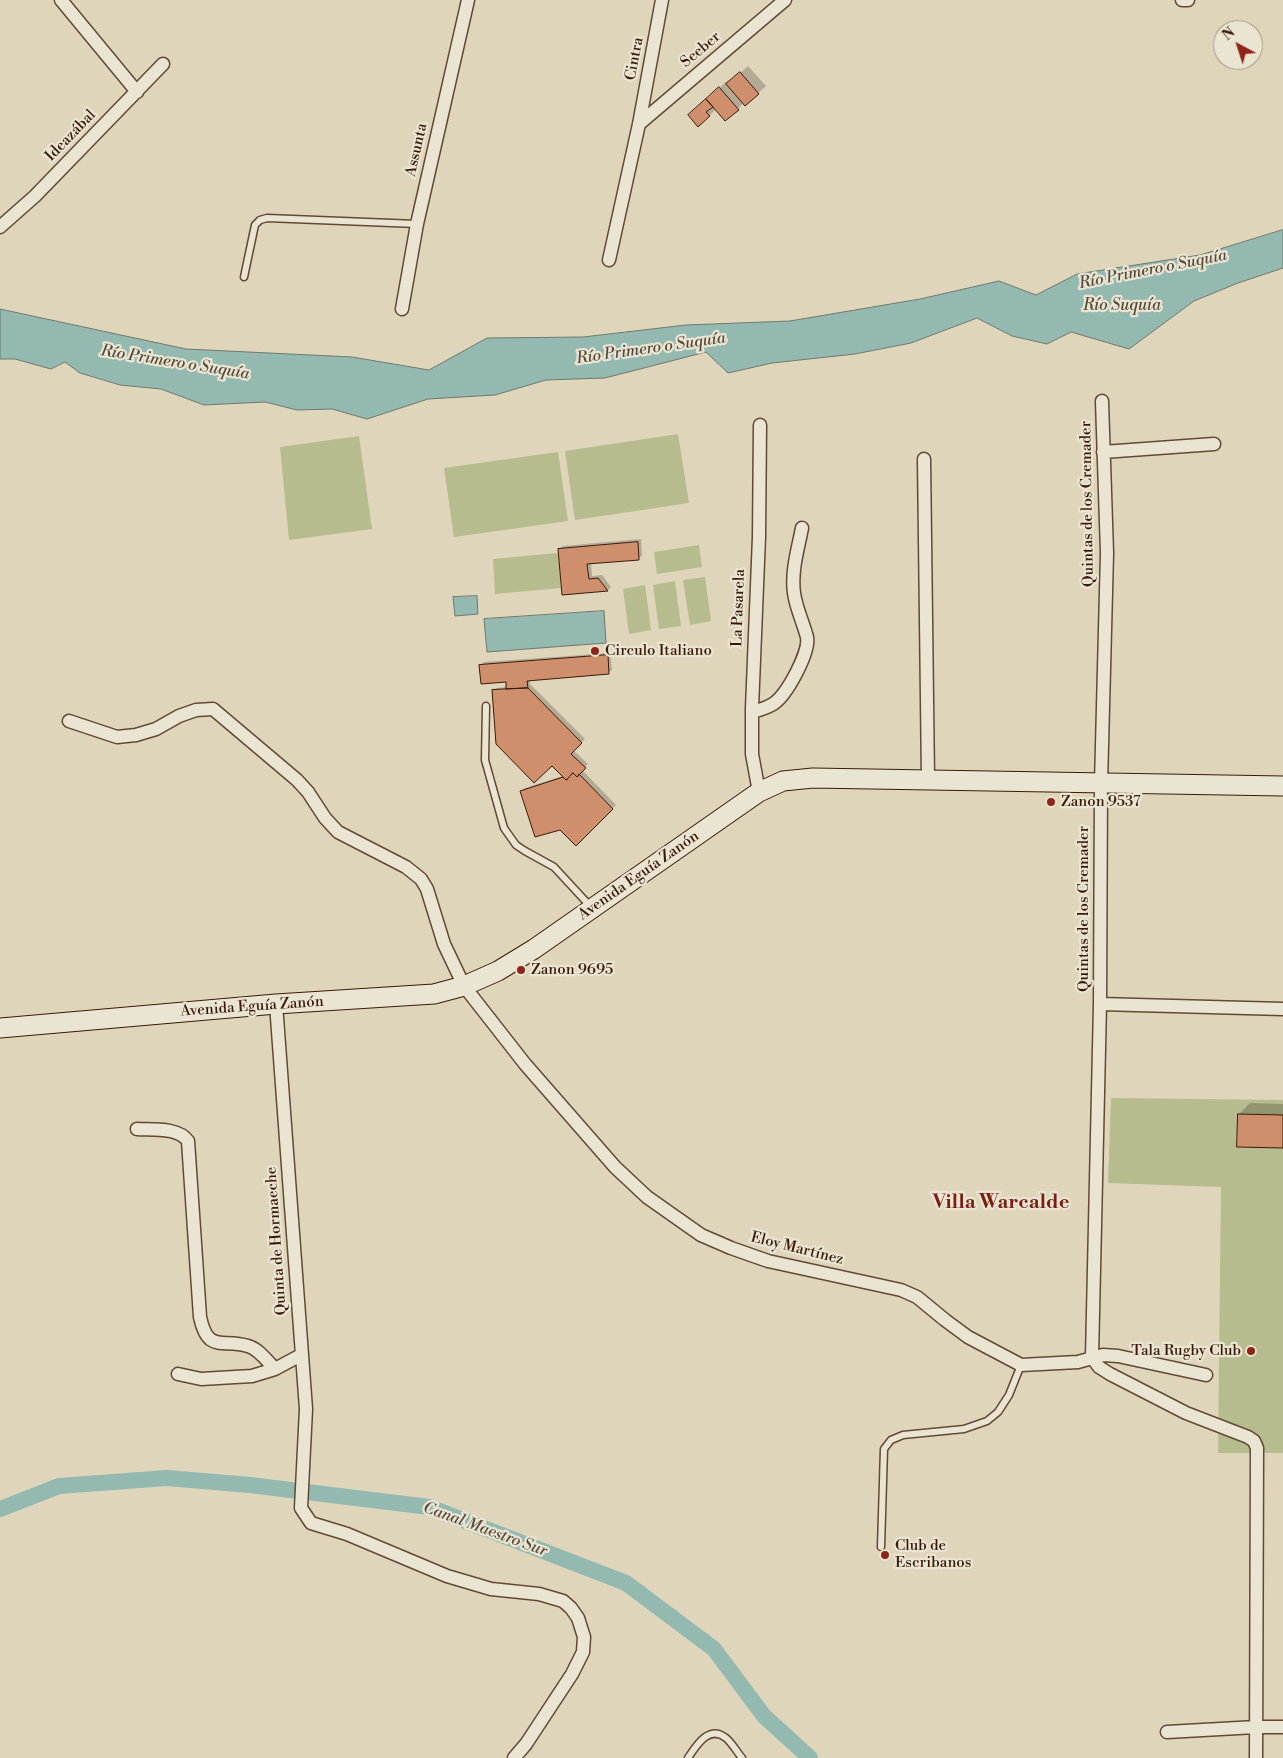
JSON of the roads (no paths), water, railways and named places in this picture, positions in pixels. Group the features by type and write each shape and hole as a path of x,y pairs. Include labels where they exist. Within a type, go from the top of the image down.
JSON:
{"main road":[{"name":"Avenida Eguía Zanón","path":"0,1028 276,1004 434,994 464,986 498,971 527,953 759,792 782,782 813,778 1283,786"}],"street":[{"path":"60,0 137,92"},
{"name":"Assunta","path":"402,308 417,224 468,0"},
{"name":"Cintra","path":"609,260 639,124 662,0"},
{"name":"Seeber","path":"639,124 785,0"},
{"path":"1182,0 1188,0"},
{"name":"Ideazábal","path":"0,227 35,196 163,64"},
{"name":"Quintas de los Cremader","path":"1092,1357 1100,1004 1101,784 1107,553 1102,401"},
{"name":"La Pasarela","path":"759,792 752,754 752,712 759,537 760,425"},
{"path":"1104,452 1214,444"},
{"path":"924,459 928,780"},
{"path":"752,712 773,704 784,695 791,684 805,650 807,639 794,592 794,565 802,528"},
{"name":"Eloy Martínez","path":"69,721 117,737 136,736 156,729 196,710 213,709 297,780 308,792 325,818 338,832 406,867 421,879 427,890 444,944 464,986 525,1064 615,1167 647,1197 700,1235 768,1261 901,1290 918,1297 968,1337 1021,1365"},
{"name":"Quinta de Hormaeche","path":"276,1004 306,1409 303,1512 311,1523 347,1534 447,1576 491,1588 539,1594 563,1601 571,1608 578,1618 584,1637 583,1652 572,1674 526,1744 514,1758"},
{"path":"1100,1004 1283,1009"},
{"path":"137,1129 176,1132 184,1135 188,1140 200,1317 208,1338 219,1344 247,1346 257,1351 275,1369"},
{"path":"178,1374 201,1379 252,1376 275,1369 301,1355"},
{"path":"1021,1365 1078,1362 1103,1355 1118,1356 1206,1375"},
{"path":"1092,1357 1099,1367 1136,1388 1186,1413 1248,1437 1254,1441 1257,1448 1256,1758"},
{"path":"1167,1732 1256,1727 1283,1728"}],"lane":[{"path":"244,276 255,225 260,220 267,218 417,224"},
{"path":"486,706 485,760 504,828 516,844 554,867 592,908"},
{"path":"881,1546 884,1450 891,1440 904,1435 964,1429 987,1421 998,1412 1009,1395 1021,1365"},
{"path":"688,1758 699,1742 712,1734 726,1738 742,1758"}],"water":[{"name":"Río Suquía","path":"1283,230 1283,268 1238,283 1194,301 1129,349 1071,332 1047,344 1012,336 977,318 911,343 855,354 772,363 728,373 706,352 605,378 546,380 495,395 428,399 367,419 332,409 297,410 265,402 204,405 161,389 120,385 80,373 65,362 51,369 15,359 0,359 0,309 186,349 352,357 429,370 487,338 583,337 686,325 790,321 920,299 999,281 1036,295 1077,274 1200,255"},
{"path":"477,596 478,614 455,616 453,597"},
{"path":"604,611 606,643 487,652 484,619"}],"waterway":[{"name":"Canal Maestro Sur","path":"0,1509 59,1486 167,1478 250,1485 429,1507 626,1583 714,1649 764,1716 810,1758"}],"place":[{"name":"Circulo Italiano","path":"595,651"},
{"name":"Zanon 9537","path":"1051,802"},
{"name":"Zanon 9695","path":"521,970"},
{"name":"Tala Rugby Club","path":"1251,1351"},
{"name":"Club de Escribanos","path":"885,1555"}],"district":[{"name":"Villa Warcalde","path":"1001,1203"}],"water label":[{"name":"Río Primero o Suquía","path":"1153,270"},
{"name":"Río Primero o Suquía","path":"651,349"},
{"name":"Río Primero o Suquía","path":"175,363"}]}
